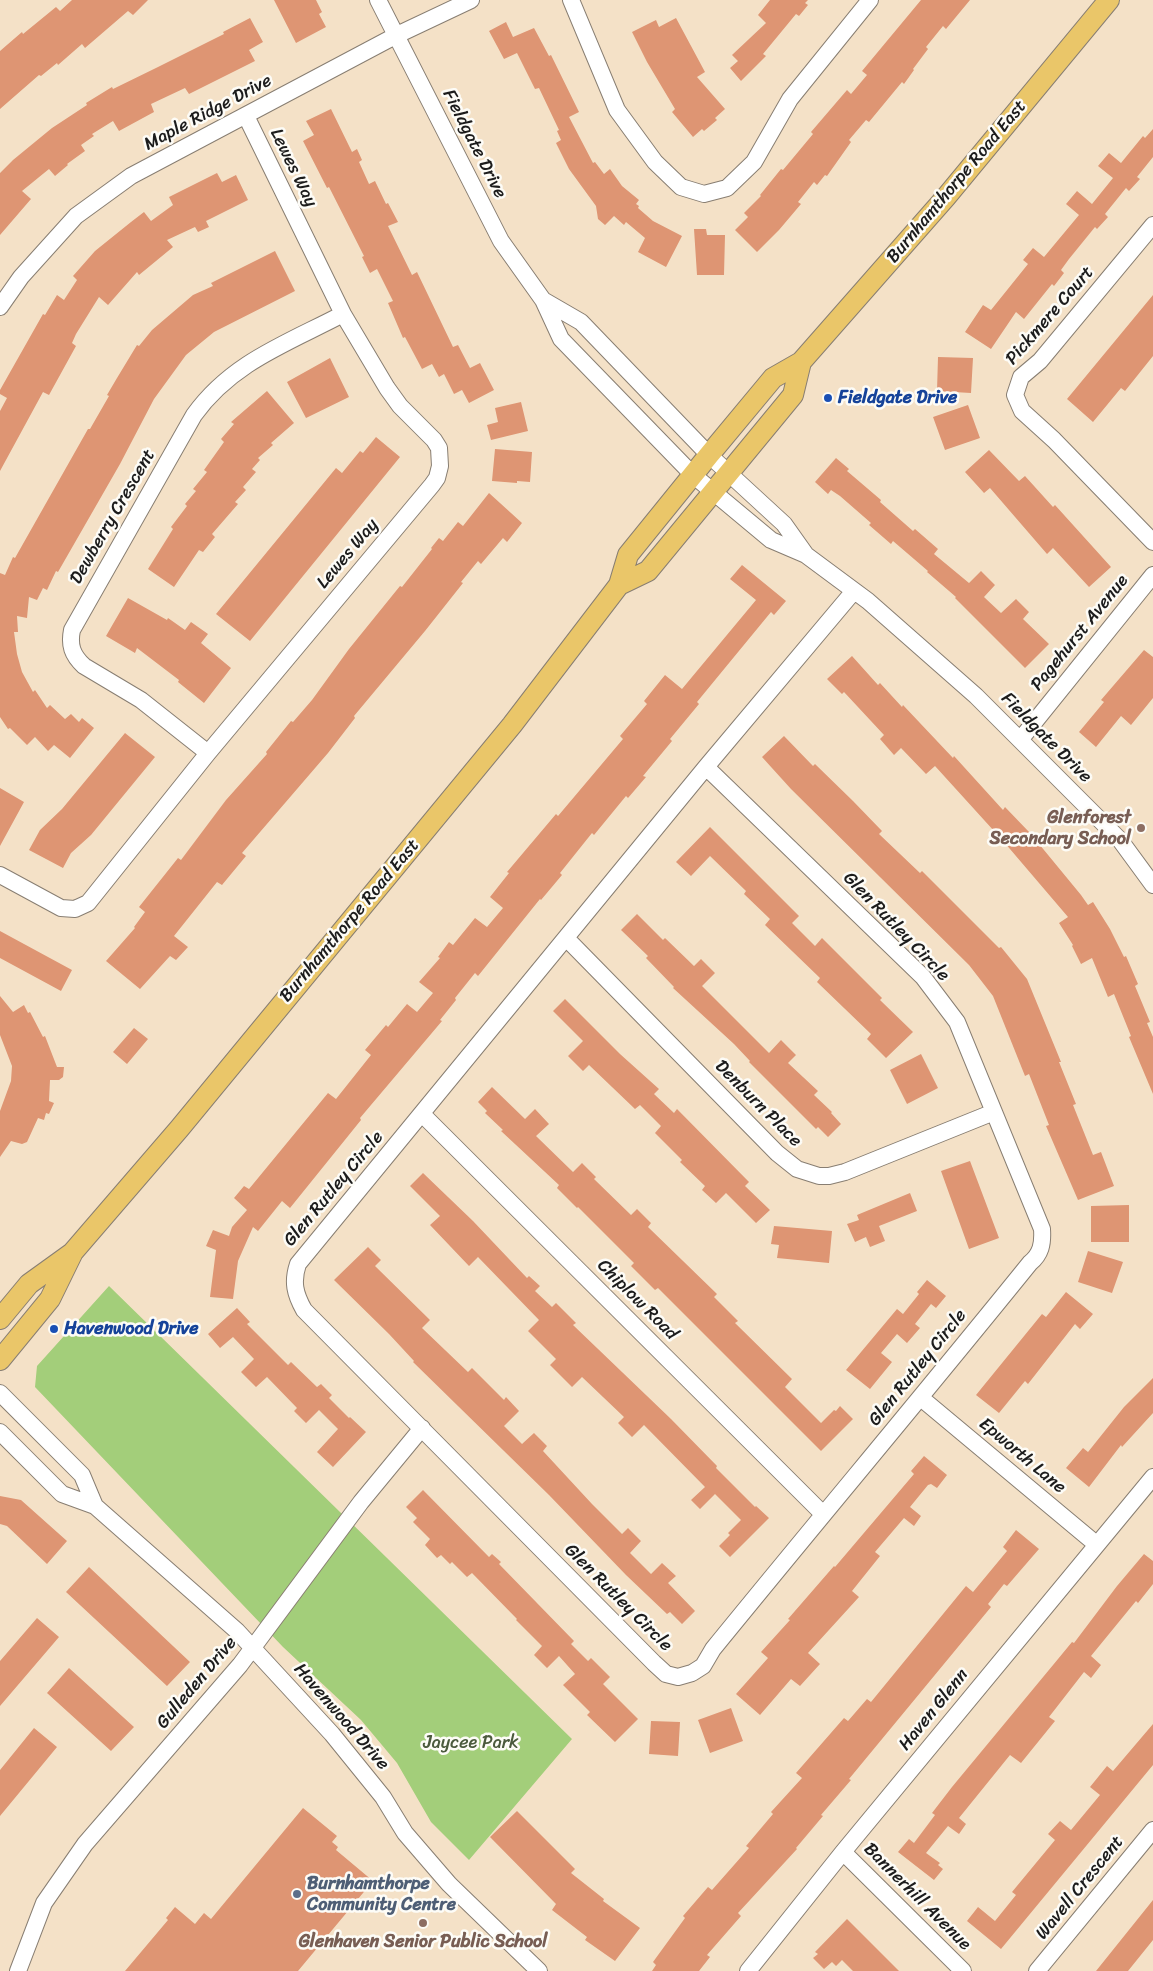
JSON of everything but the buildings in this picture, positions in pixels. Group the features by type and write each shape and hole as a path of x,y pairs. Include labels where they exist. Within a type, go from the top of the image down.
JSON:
{"main road":[{"name":"Burnhamthorpe Road East","path":"0,1360 50,1299 74,1252 179,1129 512,725 619,584 628,555 709,455 773,378 802,362 946,197 1109,0"},
{"name":"Burnhamthorpe Road East","path":"619,584 648,571 793,395 802,362"},
{"name":"Burnhamthorpe Road East","path":"0,1319 29,1284 74,1252"}],"street":[{"name":"Fieldgate Drive","path":"378,0 501,241 543,300 561,339 693,475 712,492 771,540 806,555 854,591 976,696 1120,840 1153,885"},
{"name":"Maple Ridge Drive","path":"0,307 21,277 76,216 130,176 397,35 471,0"},
{"path":"571,0 617,110 661,168 681,187 704,194 727,188 754,162 790,99 870,0"},
{"name":"Lewes Way","path":"0,875 61,908 75,909 88,903 208,753 425,493 438,474 441,461 439,448 434,440 400,406 387,388 343,314 246,116"},
{"name":"Pickmere Court","path":"1153,225 1040,361 1021,377 1015,395 1022,411 1054,440 1153,542"},
{"name":"Fieldgate Drive","path":"543,300 582,322 709,455 784,524 806,555"},
{"name":"Dewberry Crescent","path":"208,753 142,700 84,666 70,646 72,630 194,415 210,394 228,377 250,362 343,314"},
{"name":"Pagehurst Avenue","path":"1020,740 1153,575"},
{"name":"Glen Rutley Circle","path":"706,767 923,978 957,1022 1032,1210 1042,1230 1043,1241 1038,1256 1030,1263 921,1398 823,1514 713,1649 703,1666 692,1674 678,1677 666,1674 654,1663 304,1310 296,1296 294,1283 298,1264 706,767 854,591"},
{"name":"Denburn Place","path":"566,938 777,1153 797,1169 819,1176 846,1172 994,1112"},
{"name":"Chiplow Road","path":"422,1114 823,1514"},
{"name":"Havenwood Drive","path":"0,1392 82,1475 94,1506"},
{"name":"Epworth Lane","path":"921,1398 1096,1544"},
{"name":"Gulleden Drive","path":"18,1971 44,1902 85,1844 146,1771 179,1737 253,1648 361,1502 422,1428"},
{"name":"Havenwood Drive","path":"0,1432 62,1494 94,1506 237,1631 332,1734 383,1797 405,1832 449,1884 539,1971"},
{"name":"Haven Glenn","path":"748,1971 843,1852 1153,1476"},
{"name":"Wavell Crescent","path":"1037,1971 1153,1830"},
{"name":"Bannerhill Avenue","path":"843,1852 963,1971"}],"green space":[{"name":"Jaycee Park","path":"109,1286 572,1739 469,1860 431,1822 397,1763 361,1720 283,1647 35,1387 37,1366"}],"place":[{"name":"Fieldgate Drive","path":"828,398"},
{"name":"Glenforest Secondary School","path":"1141,828"},
{"name":"Havenwood Drive","path":"54,1329"},
{"name":"Burnhamthorpe Community Centre","path":"297,1894"},
{"name":"Glenhaven Senior Public School","path":"423,1923"}]}
